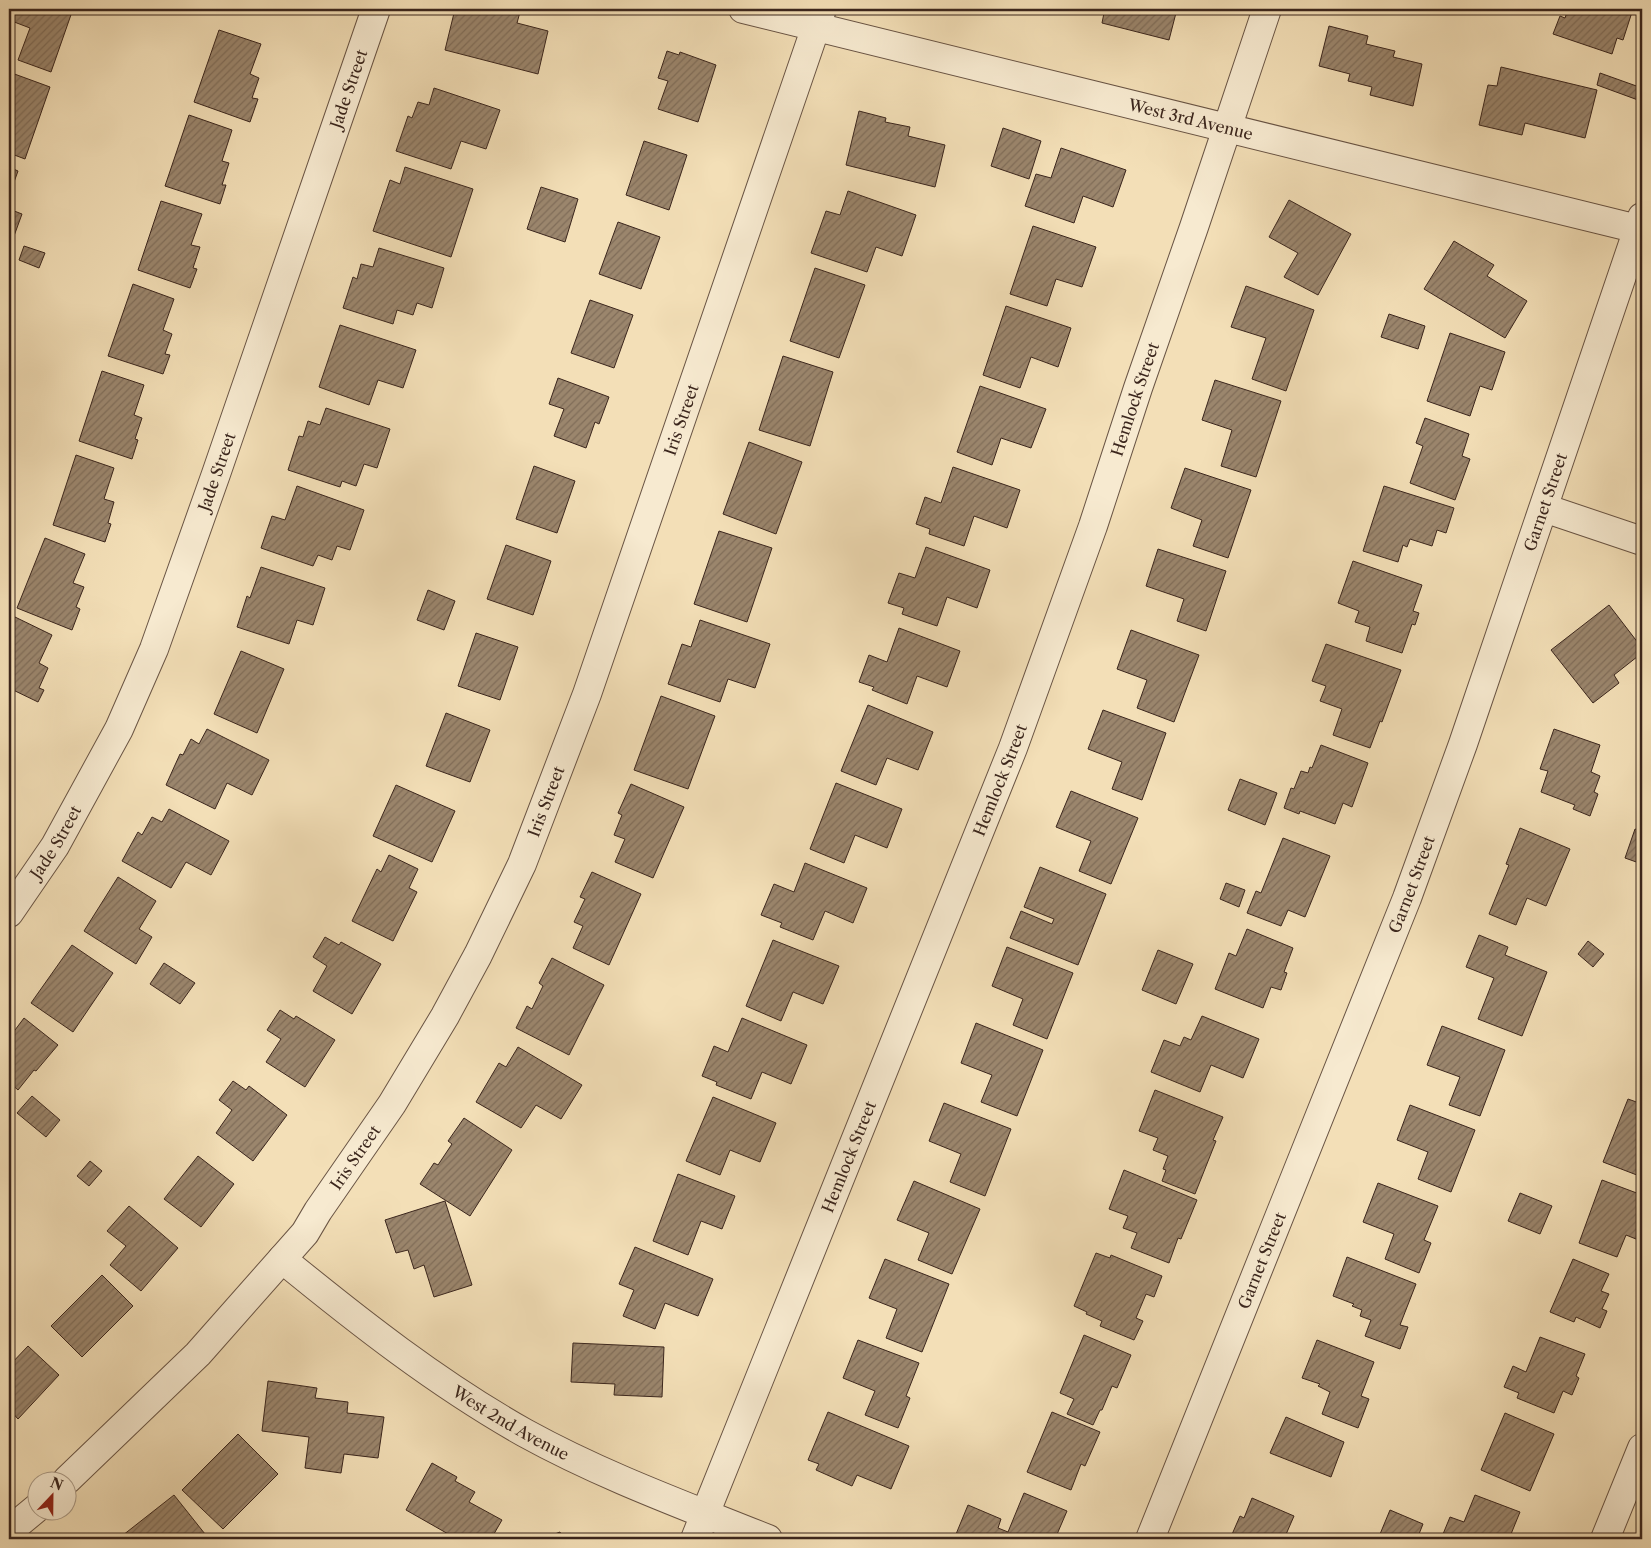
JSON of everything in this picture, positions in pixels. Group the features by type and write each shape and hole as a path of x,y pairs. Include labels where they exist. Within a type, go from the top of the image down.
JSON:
{"street":[{"name":"Jade Street","path":"9,913 60,838 119,729 154,649 220,465 376,9"},
{"name":"West 3rd Avenue","path":"743,9 819,18 1227,128 1641,226"},
{"name":"Hemlock Street","path":"695,1539 1023,720 1093,526 1267,9"},
{"name":"Iris Street","path":"77,1470 198,1354 304,1233 402,1088 478,955 522,864 587,694 819,18"},
{"name":"Garnet Street","path":"1150,1539 1407,898 1463,744 1641,226"},
{"path":"1544,508 1642,541"},
{"name":"West 2nd Avenue","path":"282,1259 329,1298 435,1377 509,1423 564,1453 626,1482 768,1539"},
{"path":"1605,1539 1642,1448"},
{"path":"9,1531 28,1515"}],"building":[{"path":"9,9 73,9 51,72 18,60 30,28 9,20"},
{"path":"455,9 509,9 520,12 517,23 548,31 538,74 445,50"},
{"path":"1088,9 1177,9 1169,40 1102,23 1104,13"},
{"path":"1568,9 1633,9 1623,40 1617,38 1612,54 1553,34 1560,16 1565,18"},
{"path":"1329,26 1368,36 1366,44 1395,51 1393,57 1422,64 1413,106 1370,95 1372,87 1348,81 1350,74 1319,66"},
{"path":"219,30 261,44 250,74 259,78 252,98 258,99 250,122 194,102"},
{"path":"667,51 679,55 680,52 716,65 698,122 658,109 668,81 658,78"},
{"path":"1501,67 1597,90 1585,138 1525,123 1522,135 1479,125 1488,85 1497,86"},
{"path":"9,72 50,87 25,159 9,153"},
{"path":"1600,73 1642,88 1638,100 1597,85"},
{"path":"434,88 500,110 486,149 461,141 451,169 396,151 408,116 412,118 418,102 429,105"},
{"path":"859,111 886,118 885,122 910,127 908,136 945,145 935,187 846,165"},
{"path":"189,115 232,130 222,161 229,163 222,185 226,185 220,204 165,186"},
{"path":"1003,128 1041,141 1029,179 991,166"},
{"path":"644,141 687,155 669,210 626,195"},
{"path":"1061,148 1126,170 1113,207 1083,196 1074,223 1025,206 1036,174 1051,178"},
{"path":"9,167 18,171 9,196"},
{"path":"405,167 473,189 451,257 373,231 390,180 400,184"},
{"path":"541,187 578,199 565,242 527,229"},
{"path":"848,191 916,215 902,256 876,247 867,272 811,253 826,211 840,215"},
{"path":"1289,200 1351,234 1318,295 1284,277 1298,253 1269,237"},
{"path":"161,201 202,214 191,245 200,247 193,268 197,269 190,288 138,270"},
{"path":"9,209 22,214 10,247 9,247"},
{"path":"618,222 660,237 641,289 599,274"},
{"path":"1033,226 1096,247 1082,287 1056,279 1047,306 1010,294"},
{"path":"1454,241 1494,265 1487,276 1527,301 1505,338 1424,289"},
{"path":"24,246 45,253 39,268 19,260"},
{"path":"379,248 444,268 432,308 417,303 413,315 397,310 393,324 343,308 353,277 357,279 361,264 373,267"},
{"path":"815,268 865,285 839,358 790,341"},
{"path":"133,284 174,299 163,330 172,334 165,354 170,355 163,374 108,356"},
{"path":"1246,286 1314,310 1286,391 1252,379 1266,338 1231,327"},
{"path":"590,300 633,315 614,368 571,353"},
{"path":"1006,306 1071,328 1058,367 1031,357 1020,388 983,375"},
{"path":"1389,314 1425,326 1418,349 1381,337"},
{"path":"340,325 416,350 403,388 378,380 369,405 319,387"},
{"path":"1450,333 1505,352 1492,390 1480,386 1470,416 1427,401"},
{"path":"783,356 833,372 810,446 759,430"},
{"path":"102,371 144,385 134,415 142,418 135,439 138,440 132,459 79,441"},
{"path":"558,378 609,397 599,424 595,422 586,448 554,436 564,409 549,404"},
{"path":"1215,380 1281,401 1256,477 1221,466 1232,430 1202,420"},
{"path":"980,386 1046,409 1031,448 1001,438 992,465 957,452"},
{"path":"326,408 390,429 377,468 364,464 356,486 342,481 340,487 288,470 299,436 303,437 308,421 320,425"},
{"path":"1425,418 1469,434 1462,456 1470,459 1455,500 1410,483 1423,446 1416,443"},
{"path":"749,442 802,462 776,534 723,514"},
{"path":"76,455 114,468 104,499 114,502 108,523 111,524 105,542 53,525"},
{"path":"534,466 575,481 557,533 516,519"},
{"path":"953,467 1020,490 1007,528 974,516 964,546 929,534 930,529 916,524 925,497 941,503"},
{"path":"1185,468 1251,490 1228,558 1193,546 1202,520 1171,508"},
{"path":"297,486 364,510 350,550 337,546 332,560 318,555 313,566 261,548 272,516 285,520"},
{"path":"1384,486 1454,508 1446,533 1437,530 1432,546 1410,539 1407,547 1403,545 1398,562 1363,551"},
{"path":"719,531 772,548 747,622 694,604"},
{"path":"45,538 85,554 73,583 84,587 76,607 80,609 72,630 17,608"},
{"path":"506,545 551,561 533,615 487,599"},
{"path":"926,547 990,570 977,608 947,597 937,626 902,614 904,608 888,603 899,573 915,578"},
{"path":"1158,549 1226,571 1206,631 1177,621 1184,599 1146,586"},
{"path":"1353,561 1422,585 1413,611 1419,613 1415,625 1412,624 1402,653 1366,641 1370,627 1355,622 1359,611 1338,603"},
{"path":"261,567 325,588 313,625 297,620 289,644 237,627 247,596 250,598"},
{"path":"428,590 455,601 444,630 417,620"},
{"path":"1609,605 1642,648 1642,653 1614,675 1619,683 1593,703 1551,650"},
{"path":"15,617 52,635 39,663 48,668 39,688 44,690 38,702 9,688 9,629"},
{"path":"700,620 770,644 755,688 728,679 720,702 668,684 682,644 691,647"},
{"path":"899,628 960,651 947,687 917,676 907,704 872,690 874,687 859,682 869,655 887,662"},
{"path":"1131,630 1199,655 1174,722 1137,708 1147,680 1117,669"},
{"path":"476,633 518,647 500,700 458,686"},
{"path":"1326,644 1401,670 1382,722 1380,721 1370,748 1333,735 1342,709 1320,701 1326,686 1312,681"},
{"path":"241,651 284,669 257,733 214,714"},
{"path":"661,696 715,716 688,789 634,770"},
{"path":"868,705 933,732 918,770 887,758 876,785 841,771"},
{"path":"1103,710 1166,733 1142,800 1112,789 1122,762 1088,749"},
{"path":"9,713 14,716 9,725"},
{"path":"446,713 490,730 470,782 426,766"},
{"path":"207,729 269,760 252,795 227,783 215,809 166,785 180,754 183,755 191,739 199,744"},
{"path":"1554,729 1600,745 1591,772 1600,776 1594,792 1598,794 1590,816 1573,809 1575,805 1541,792 1548,771 1540,769"},
{"path":"1321,745 1368,763 1352,807 1343,803 1335,824 1300,811 1299,814 1284,808 1291,788 1294,789 1301,771 1308,773 1310,767 1312,768"},
{"path":"1240,779 1277,793 1265,825 1228,810"},
{"path":"836,783 902,809 887,848 855,835 844,863 810,849"},
{"path":"631,784 684,807 653,878 615,862 625,839 614,835 622,815 618,813"},
{"path":"396,785 455,811 432,862 373,836"},
{"path":"1071,791 1138,818 1111,884 1079,871 1091,841 1056,827"},
{"path":"169,809 229,841 211,875 186,862 171,888 122,861 138,832 142,835 152,817 162,822"},
{"path":"1520,828 1570,849 1546,906 1527,898 1516,925 1489,914 1509,865 1506,864"},
{"path":"1635,829 1642,831 1642,864 1625,858"},
{"path":"1283,838 1330,856 1305,917 1288,910 1281,926 1247,913 1256,891 1261,893"},
{"path":"389,855 418,869 409,888 417,892 393,941 352,921 377,869 381,872"},
{"path":"805,863 867,888 853,923 825,911 813,940 780,927 782,923 761,915 774,884 794,892"},
{"path":"1040,867 1106,894 1078,965 1010,938 1021,911 1052,924 1054,919 1024,907"},
{"path":"592,872 641,894 609,965 573,948 583,926 574,922 585,899 580,897"},
{"path":"118,877 156,901 139,929 152,937 136,964 84,931"},
{"path":"1226,883 1245,890 1239,907 1220,899"},
{"path":"1247,929 1293,948 1284,972 1287,973 1281,990 1271,987 1263,1008 1215,989 1229,953 1236,956"},
{"path":"1479,935 1508,947 1505,955 1547,972 1522,1036 1478,1019 1494,978 1466,967"},
{"path":"325,937 339,945 341,942 381,964 352,1014 313,991 327,966 313,957"},
{"path":"773,940 839,966 823,1004 793,992 781,1021 746,1006"},
{"path":"1588,941 1604,954 1593,967 1578,954"},
{"path":"72,945 113,973 73,1032 31,1003"},
{"path":"1007,947 1073,973 1047,1039 1013,1025 1023,999 992,986"},
{"path":"1158,950 1193,964 1176,1004 1142,990"},
{"path":"552,958 604,985 569,1055 516,1028 527,1006 532,1009 543,986 539,983"},
{"path":"164,963 195,983 180,1004 150,984"},
{"path":"280,1010 294,1019 296,1016 335,1040 305,1087 266,1062 281,1039 267,1030"},
{"path":"1202,1016 1259,1039 1243,1078 1211,1065 1200,1092 1151,1072 1164,1040 1180,1046 1184,1037 1191,1040"},
{"path":"24,1018 58,1045 18,1090 9,1082 9,1038"},
{"path":"742,1018 807,1045 791,1084 762,1072 751,1099 716,1085 717,1082 702,1076 714,1046 728,1052"},
{"path":"976,1023 1043,1050 1017,1116 981,1102 992,1075 961,1063"},
{"path":"1442,1026 1505,1050 1480,1116 1449,1105 1460,1077 1427,1065"},
{"path":"518,1047 582,1085 561,1119 536,1105 521,1128 476,1102 499,1063 506,1067"},
{"path":"233,1081 246,1090 249,1086 287,1115 253,1161 216,1133 232,1110 219,1100"},
{"path":"1155,1090 1223,1117 1213,1140 1216,1141 1195,1194 1162,1181 1166,1170 1163,1169 1168,1156 1153,1150 1158,1138 1139,1131"},
{"path":"32,1096 60,1120 46,1137 17,1113"},
{"path":"713,1097 776,1123 760,1162 730,1150 720,1175 686,1161"},
{"path":"1628,1099 1642,1104 1642,1177 1603,1162"},
{"path":"944,1103 1011,1129 985,1196 950,1182 961,1154 929,1141"},
{"path":"1410,1105 1475,1130 1451,1192 1418,1179 1428,1152 1397,1140"},
{"path":"464,1118 512,1150 470,1216 420,1184 434,1163 438,1165 452,1144 448,1141"},
{"path":"198,1156 234,1184 201,1227 164,1199"},
{"path":"90,1161 102,1171 89,1186 77,1176"},
{"path":"1124,1170 1197,1200 1181,1239 1178,1238 1169,1263 1131,1248 1137,1233 1123,1228 1128,1216 1109,1209"},
{"path":"678,1174 735,1196 722,1229 701,1221 688,1255 653,1241"},
{"path":"1602,1180 1642,1195 1642,1212 1639,1221 1642,1223 1636,1239 1626,1235 1617,1257 1579,1243"},
{"path":"914,1181 980,1209 952,1274 918,1260 929,1233 897,1220"},
{"path":"1378,1183 1438,1206 1424,1240 1431,1243 1419,1273 1385,1259 1394,1234 1363,1222"},
{"path":"1520,1193 1552,1206 1540,1234 1508,1221"},
{"path":"445,1201 472,1285 434,1297 424,1265 414,1269 408,1250 396,1253 385,1220"},
{"path":"129,1206 178,1248 141,1291 110,1265 126,1246 107,1231"},
{"path":"635,1247 713,1279 698,1316 665,1303 655,1329 623,1316 634,1290 619,1284"},
{"path":"1096,1253 1110,1258 1111,1255 1162,1276 1154,1297 1146,1294 1136,1318 1143,1321 1134,1340 1100,1326 1102,1321 1074,1306"},
{"path":"1347,1257 1416,1284 1400,1325 1408,1327 1400,1349 1365,1336 1371,1320 1360,1316 1362,1310 1352,1306 1354,1304 1333,1296"},
{"path":"885,1259 949,1284 922,1352 886,1338 897,1309 869,1298"},
{"path":"1573,1259 1609,1274 1601,1291 1609,1294 1602,1309 1607,1311 1600,1328 1576,1317 1574,1322 1550,1312"},
{"path":"102,1275 133,1306 82,1357 51,1326"},
{"path":"1084,1335 1131,1355 1117,1388 1112,1386 1102,1410 1100,1410 1093,1425 1067,1414 1074,1399 1060,1393"},
{"path":"1540,1337 1585,1354 1576,1376 1579,1378 1572,1395 1563,1391 1554,1413 1517,1398 1519,1393 1504,1387 1513,1366 1526,1372"},
{"path":"858,1340 919,1363 906,1396 910,1398 898,1428 865,1415 875,1391 843,1378"},
{"path":"1317,1340 1374,1362 1361,1396 1369,1399 1358,1428 1322,1414 1330,1392 1318,1386 1320,1384 1302,1378"},
{"path":"573,1343 664,1347 662,1397 614,1395 615,1384 571,1382"},
{"path":"28,1346 59,1375 18,1419 9,1409 9,1366"},
{"path":"268,1381 317,1388 315,1398 348,1402 347,1413 384,1417 378,1458 344,1454 341,1473 305,1468 309,1437 262,1431"},
{"path":"828,1412 909,1446 891,1489 857,1475 852,1486 816,1470 819,1464 808,1460"},
{"path":"1052,1412 1100,1432 1085,1466 1081,1464 1071,1490 1027,1472"},
{"path":"1505,1413 1554,1434 1530,1491 1481,1470"},
{"path":"1286,1417 1344,1442 1331,1477 1270,1453"},
{"path":"238,1434 278,1474 223,1529 182,1490"},
{"path":"432,1463 457,1477 455,1481 475,1492 469,1502 502,1520 491,1539 457,1539 406,1510"},
{"path":"1024,1493 1067,1511 1055,1539 954,1539 968,1505 1001,1519 998,1528 1008,1532"},
{"path":"174,1495 209,1539 118,1539"},
{"path":"1475,1495 1520,1512 1509,1539 1441,1539 1450,1517 1464,1522"},
{"path":"1252,1498 1294,1516 1284,1539 1230,1539 1240,1516 1244,1518"},
{"path":"1390,1510 1423,1524 1417,1539 1378,1539"},
{"path":"560,1532 563,1539 542,1539"}]}
